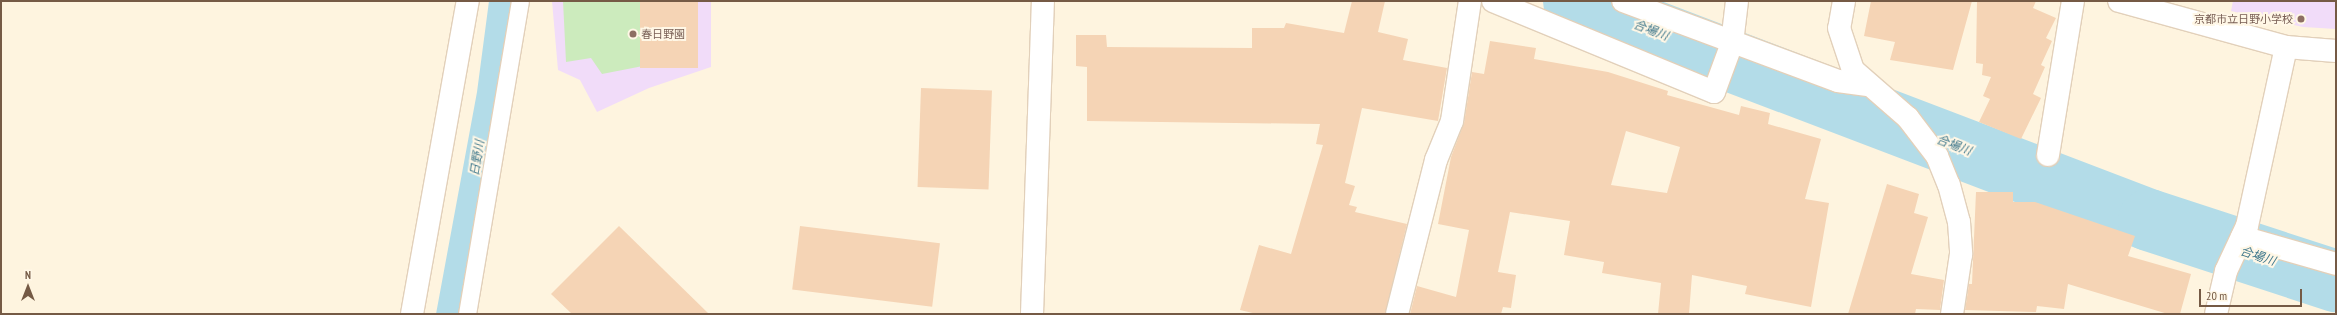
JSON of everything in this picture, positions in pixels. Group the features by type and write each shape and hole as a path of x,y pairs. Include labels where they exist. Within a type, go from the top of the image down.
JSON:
{"street":[{"path":"412,314 468,1"},
{"path":"1032,314 1043,1"},
{"path":"1397,314 1436,160 1452,121 1470,1"},
{"path":"1493,1 1714,92 1728,54 1737,1"},
{"path":"1623,1 1728,54 1838,82 1868,86"},
{"path":"1844,1 1839,28 1853,70 1868,86 1908,118 1937,156 1959,222 1961,254 1952,314"},
{"path":"2048,155 2073,1"},
{"path":"2119,1 2286,47 2336,52"},
{"path":"2216,314 2237,247 2247,226 2286,47"},
{"path":"2237,247 2336,264"}],"lane":[{"path":"467,314 520,1"}],"shaded area":[{"name":"春日野園","path":"552,1 711,1 711,67 649,88 597,112 580,80 558,70"},
{"name":"京都市立日野小学校","path":"2233,1 2336,1 2336,29 2303,27 2231,11"}],"green space":[{"path":"563,1 640,1 643,66 602,74 591,58 566,62"}],"water":[{"name":"日野川","path":"489,1 514,1 461,314 436,314 477,92"}],"building":[{"path":"640,1 698,1 698,68 640,68"},
{"path":"1352,1 1385,1 1378,32 1408,39 1403,60 1447,68 1438,121 1362,108 1345,183 1355,186 1349,205 1357,207 1355,212 1407,224 1385,314 1257,314 1240,310 1259,245 1291,254 1323,145 1316,144 1320,124 1087,121 1087,67 1076,66 1076,35 1106,35 1107,47 1252,48 1252,28 1284,28 1286,23 1344,33"},
{"path":"1871,1 1972,1 1953,70 1890,60 1895,42 1864,36"},
{"path":"1977,1 2036,1 2033,8 2056,18 2046,38 2052,41 2041,65 2045,67 2033,94 2041,98 2021,139 1979,122 1990,99 1983,96 1991,77 1982,75 1983,64 1976,63"},
{"path":"1490,41 1536,48 1534,59 1608,72 1668,91 1667,95 1739,115 1741,106 1770,113 1768,124 1821,139 1805,199 1829,203 1811,307 1745,294 1747,286 1692,275 1689,314 1658,314 1661,283 1602,273 1604,262 1564,255 1570,221 1510,212 1498,272 1516,275 1511,308 1503,307 1501,314 1410,314 1417,286 1456,297 1469,230 1438,224 1451,157 1464,123 1472,72 1484,74","holes":["1626,131 1680,147 1667,193 1611,185"]},
{"path":"921,88 992,90 989,189 918,187"},
{"path":"1887,184 1919,194 1914,213 1928,217 1911,274 1944,280 1940,310 1916,309 1915,314 1848,314"},
{"path":"1976,192 2013,192 2013,202 2035,202 2135,236 2128,256 2191,274 2180,314 2168,314 2068,284 2064,309 2037,306 2036,312 1965,310 1969,284 1972,284"},
{"path":"619,226 709,314 572,314 551,294"},
{"path":"800,226 940,243 932,307 792,290"}],"waterway":[{"name":"合場川","path":"1574,1 2149,220 2336,281"}],"place":[{"name":"京都市立日野小学校","path":"2301,19"},
{"name":"春日野園","path":"633,34"}]}
